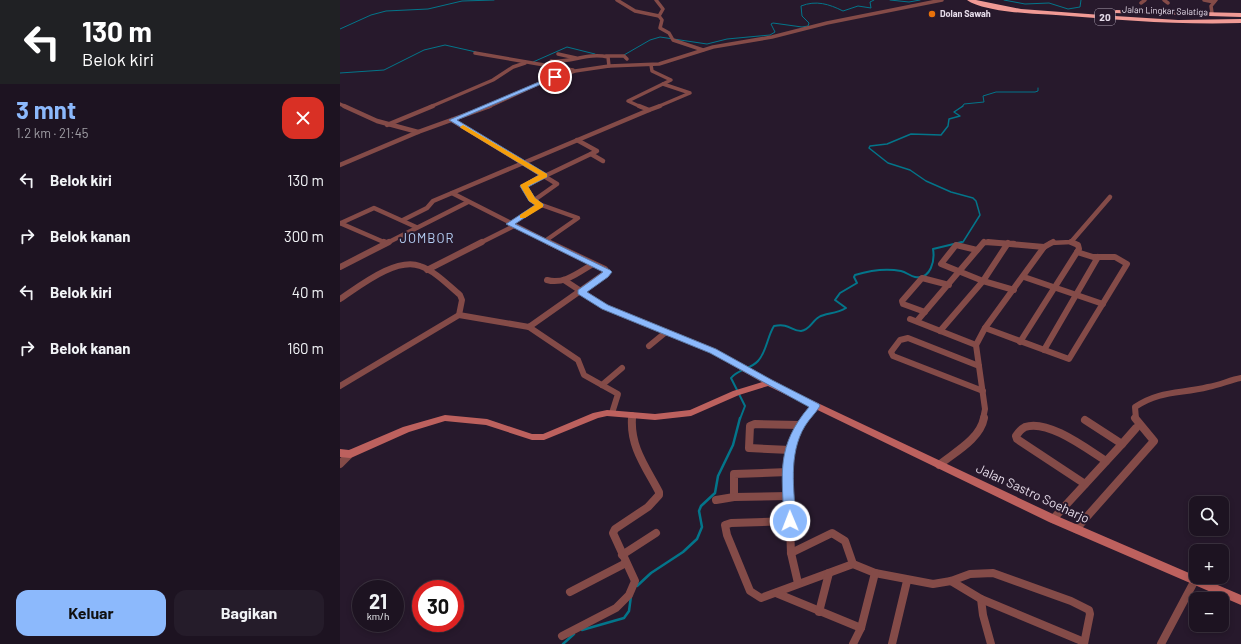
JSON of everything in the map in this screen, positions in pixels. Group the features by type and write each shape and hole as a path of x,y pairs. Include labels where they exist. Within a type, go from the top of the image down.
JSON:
{"highway":[{"name":"Jalan Lingkar Salatiga","path":"970,0 1023,10 1187,22 1241,21"},
{"name":"Jalan Lingkar Salatiga","path":"981,0 1042,9 1241,15"},
{"path":"1180,12 1192,18 1187,22"},
{"path":"1210,13 1202,16 1203,19 1215,22"}],"street":[{"path":"617,0 635,11 660,16"},
{"path":"656,0 663,9 660,16 662,20 660,28 672,38 703,50"},
{"path":"340,165 418,132 487,107 544,81 575,71 609,66 651,66 703,50 942,0"},
{"path":"1140,3 1146,0"},
{"path":"1164,0 1168,3"},
{"path":"1204,0 1215,1"},
{"path":"1210,13 1211,6 1215,1"},
{"path":"475,53 575,71"},
{"path":"558,54 577,58"},
{"path":"606,56 608,57 609,66"},
{"path":"551,61 560,63 577,58 606,56 624,56 627,59"},
{"path":"387,124 493,80 513,67 525,63"},
{"path":"649,110 628,100 671,80 652,71 651,66"},
{"path":"403,220 427,208 433,201 522,162 690,93 663,84"},
{"path":"340,104 387,124 418,132"},
{"path":"452,120 556,183 557,186 533,201"},
{"path":"545,241 578,218 540,205 533,201 524,186 597,151 577,140"},
{"path":"591,154 603,161"},
{"path":"452,193 512,225 594,264 607,272 581,292 529,327"},
{"path":"1071,242 1110,197"},
{"path":"340,267 416,227 468,202"},
{"path":"427,270 512,225 540,205"},
{"path":"340,223 374,208 416,227"},
{"path":"340,223 386,243"},
{"path":"939,465 977,434 982,427 985,409 976,345 985,328 1024,277 1044,247 1051,242 1058,241 1071,242 1080,247 1020,342"},
{"path":"917,321 960,273 977,250 986,242 1044,247"},
{"path":"940,331 983,281 1008,243"},
{"path":"977,250 956,245 942,262 943,266 983,281 1014,290"},
{"path":"985,328 1069,359 1127,264 1123,260 1113,257 1104,255 1098,257 1078,252"},
{"path":"1044,350 1098,257"},
{"path":"340,299 378,275 399,266 415,264 427,270 460,295 462,300 459,315"},
{"path":"547,280 555,283 564,280 594,264"},
{"path":"1024,277 1103,304"},
{"path":"924,312 903,304 902,301 922,278 949,284"},
{"path":"564,280 605,307 713,351 769,383"},
{"path":"340,386 459,315 529,327 578,360 581,364 582,373 618,394 612,413"},
{"path":"910,319 976,345"},
{"path":"649,346 666,332"},
{"path":"980,366 908,338 900,340 891,352 893,356 983,391"},
{"path":"602,385 622,368"},
{"path":"1076,529 1154,441 1136,421 1133,414 1135,407 1160,392 1207,388 1230,379 1241,378"},
{"path":"340,464 350,454 406,429 445,418 487,422 532,437 544,438 596,415 612,413 655,416 683,415 740,392 769,383"},
{"name":"Jalan Sastro Soeharjo","path":"769,383 1053,519 1189,577"},
{"path":"798,583 791,554 788,472 790,450 800,425 815,406"},
{"path":"562,636 606,613 627,598 635,581 613,533 615,529 648,507 659,495 659,492 633,442 631,432 632,415"},
{"path":"1085,420 1122,444"},
{"path":"790,450 749,448 750,426 755,424 800,425"},
{"path":"1085,484 1017,439 1017,432 1024,426 1056,431 1106,461"},
{"path":"1053,519 1136,428"},
{"path":"340,453 350,454"},
{"path":"734,497 734,474 788,472"},
{"path":"716,500 734,497 789,496"},
{"path":"790,521 731,523 726,526 727,535 750,591 761,598 776,594 798,583 853,564 875,573 907,581 933,584 951,582 970,574 993,573 1089,610 1090,614 1084,643 981,599 951,582"},
{"path":"622,555 656,533"},
{"path":"791,554 832,533 840,536 846,542 853,564"},
{"path":"570,592 626,563"},
{"path":"819,612 829,573"},
{"path":"853,644 861,628 875,573"},
{"path":"892,644 907,581"},
{"path":"1161,644 1193,584"},
{"name":"Jalan Sastro Soeharjo","path":"1204,584 1241,600"},
{"path":"776,594 861,628"},
{"path":"981,599 983,615 991,644"}],"waterway":[{"path":"340,29 371,15 386,11 428,9 462,1 494,0"},
{"path":"624,55 650,40 660,37 707,44 727,39 770,35 775,32 771,24 773,23 802,27 808,26 809,23 802,16 801,6 817,3 833,6 843,11 858,6 871,8 870,2 874,0"},
{"path":"890,0 909,2 920,0"},
{"path":"1004,0 1025,4 1049,3 1068,9 1080,7 1081,0"},
{"path":"340,73 384,70 424,50 445,45 476,52"},
{"path":"533,62 567,47 595,54"},
{"path":"962,106 964,104 984,102 983,96 996,92 1035,92 1038,91 1038,88"},
{"path":"958,243 963,242 980,215 976,201 973,198 951,192 926,181 910,170 888,163 869,148 870,146 887,144 911,134 941,135 948,126 949,119 960,116 954,112 962,106"},
{"path":"740,419 745,406 731,378 758,361 763,353 774,326 787,326 798,331 804,330 819,317 846,308 835,300 840,293 857,283 854,277 855,275 871,271 889,270 901,271 915,277 920,277 925,275 931,268 933,249 962,242"},
{"path":"637,586 651,573 683,552 697,539 702,527 699,511 701,506 715,493 718,476 733,445 740,418"},
{"path":"582,630 624,618 629,611 631,596"},
{"path":"563,644 574,634"}],"slow traffic":[{"path":"463,127 545,175 524,185 532,200 540,205 522,216"}],"place":[{"name":"Dolan Sawah","path":"932,14"}],"district":[{"name":"JOMBOR","path":"427,238"}],"route":[{"path":"555,77 487,107 452,120 545,175 524,185 532,200 540,205 510,224 605,269 607,272 605,275 581,292 605,307 713,351 769,383 815,406 800,425 790,450 788,472 790,521"}]}
